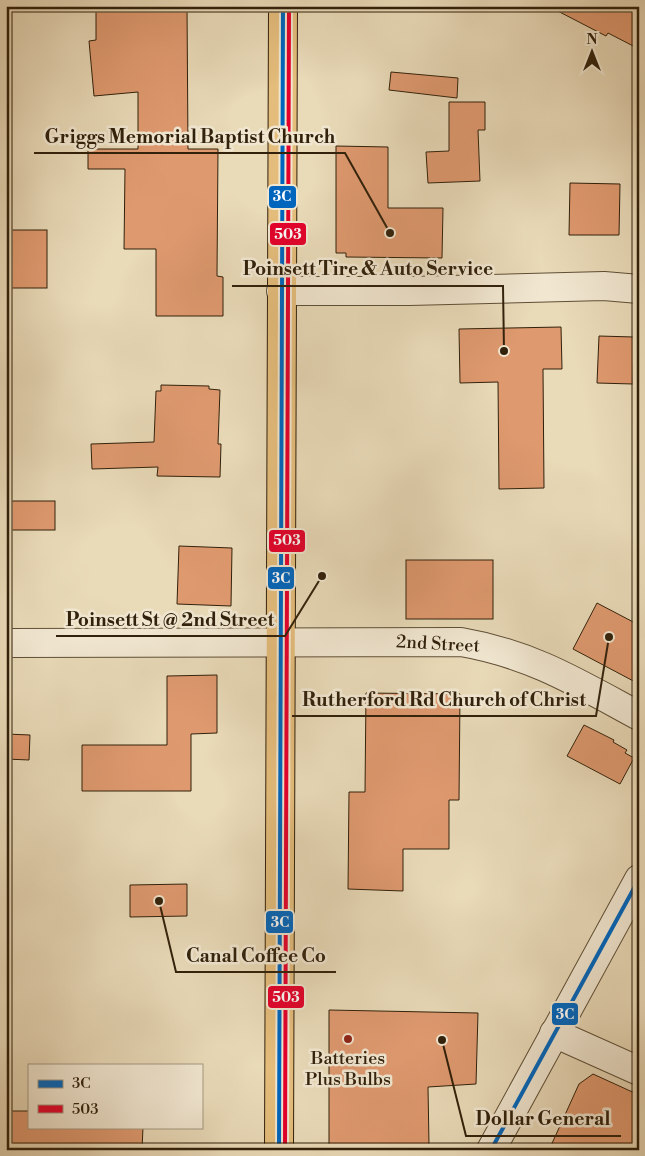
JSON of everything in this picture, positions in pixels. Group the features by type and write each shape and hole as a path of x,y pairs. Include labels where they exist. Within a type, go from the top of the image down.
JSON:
{"highway":[{"path":"279,1150 282,6"}],"street":[{"path":"282,291 409,291 604,286 639,289"},
{"name":"2nd Street","path":"6,643 443,641 491,648 546,666 639,716"},
{"path":"491,1150 639,880"},
{"path":"554,1033 639,1071"}],"building":[{"path":"96,6 187,6 188,149 218,149 217,276 223,277 223,316 156,316 156,249 124,249 125,169 88,169 88,149 138,149 138,92 94,96 89,41 96,40"},
{"path":"548,6 639,6 639,49 608,33 606,36"},
{"path":"391,72 458,78 457,98 389,90"},
{"path":"449,102 485,102 485,130 478,130 480,181 428,183 426,152 449,151"},
{"path":"336,146 388,147 388,208 443,208 442,258 346,257 346,253 336,253"},
{"path":"570,183 620,184 619,235 569,235"},
{"path":"6,230 47,230 47,288 6,288"},
{"path":"561,327 562,369 543,369 544,488 499,489 498,382 460,383 459,329"},
{"path":"599,336 634,337 633,384 597,383"},
{"path":"161,385 209,386 209,389 220,390 218,444 221,444 220,477 157,476 158,467 92,469 91,444 154,442 156,391 161,391"},
{"path":"6,501 55,501 55,530 6,530"},
{"path":"179,546 232,548 231,606 177,604"},
{"path":"406,560 493,560 493,619 406,619"},
{"path":"597,603 639,625 639,684 573,649"},
{"path":"217,675 217,733 191,734 191,791 82,791 82,745 167,745 167,676"},
{"path":"366,693 460,694 459,800 449,800 449,849 403,849 403,891 348,889 349,792 365,792"},
{"path":"584,725 614,740 613,742 627,750 625,753 634,758 620,784 567,756"},
{"path":"6,734 30,735 29,760 6,759"},
{"path":"187,884 187,916 130,917 130,885"},
{"path":"329,1010 478,1013 476,1084 428,1087 429,1145 329,1145"},
{"path":"593,1074 639,1095 639,1150 549,1150 579,1084"},
{"path":"6,1111 28,1111 28,1128 143,1128 142,1150 6,1150"}],"transit line":[{"name":"3C","path":"279,1150 283,6"},
{"name":"503","path":"285,1150 289,6"},
{"name":"3C","path":"491,1150 639,879"}],"place":[{"name":"Griggs Memorial Baptist Church","path":"390,233"},
{"name":"Poinsett Tire & Auto Service","path":"504,351"},
{"name":"Poinsett St @ 2nd Street","path":"322,576"},
{"name":"Rutherford Rd Church of Christ","path":"609,637"},
{"name":"Canal Coffee Co","path":"159,901"},
{"name":"Batteries Plus Bulbs","path":"348,1039"},
{"name":"Dollar General","path":"442,1040"}]}
